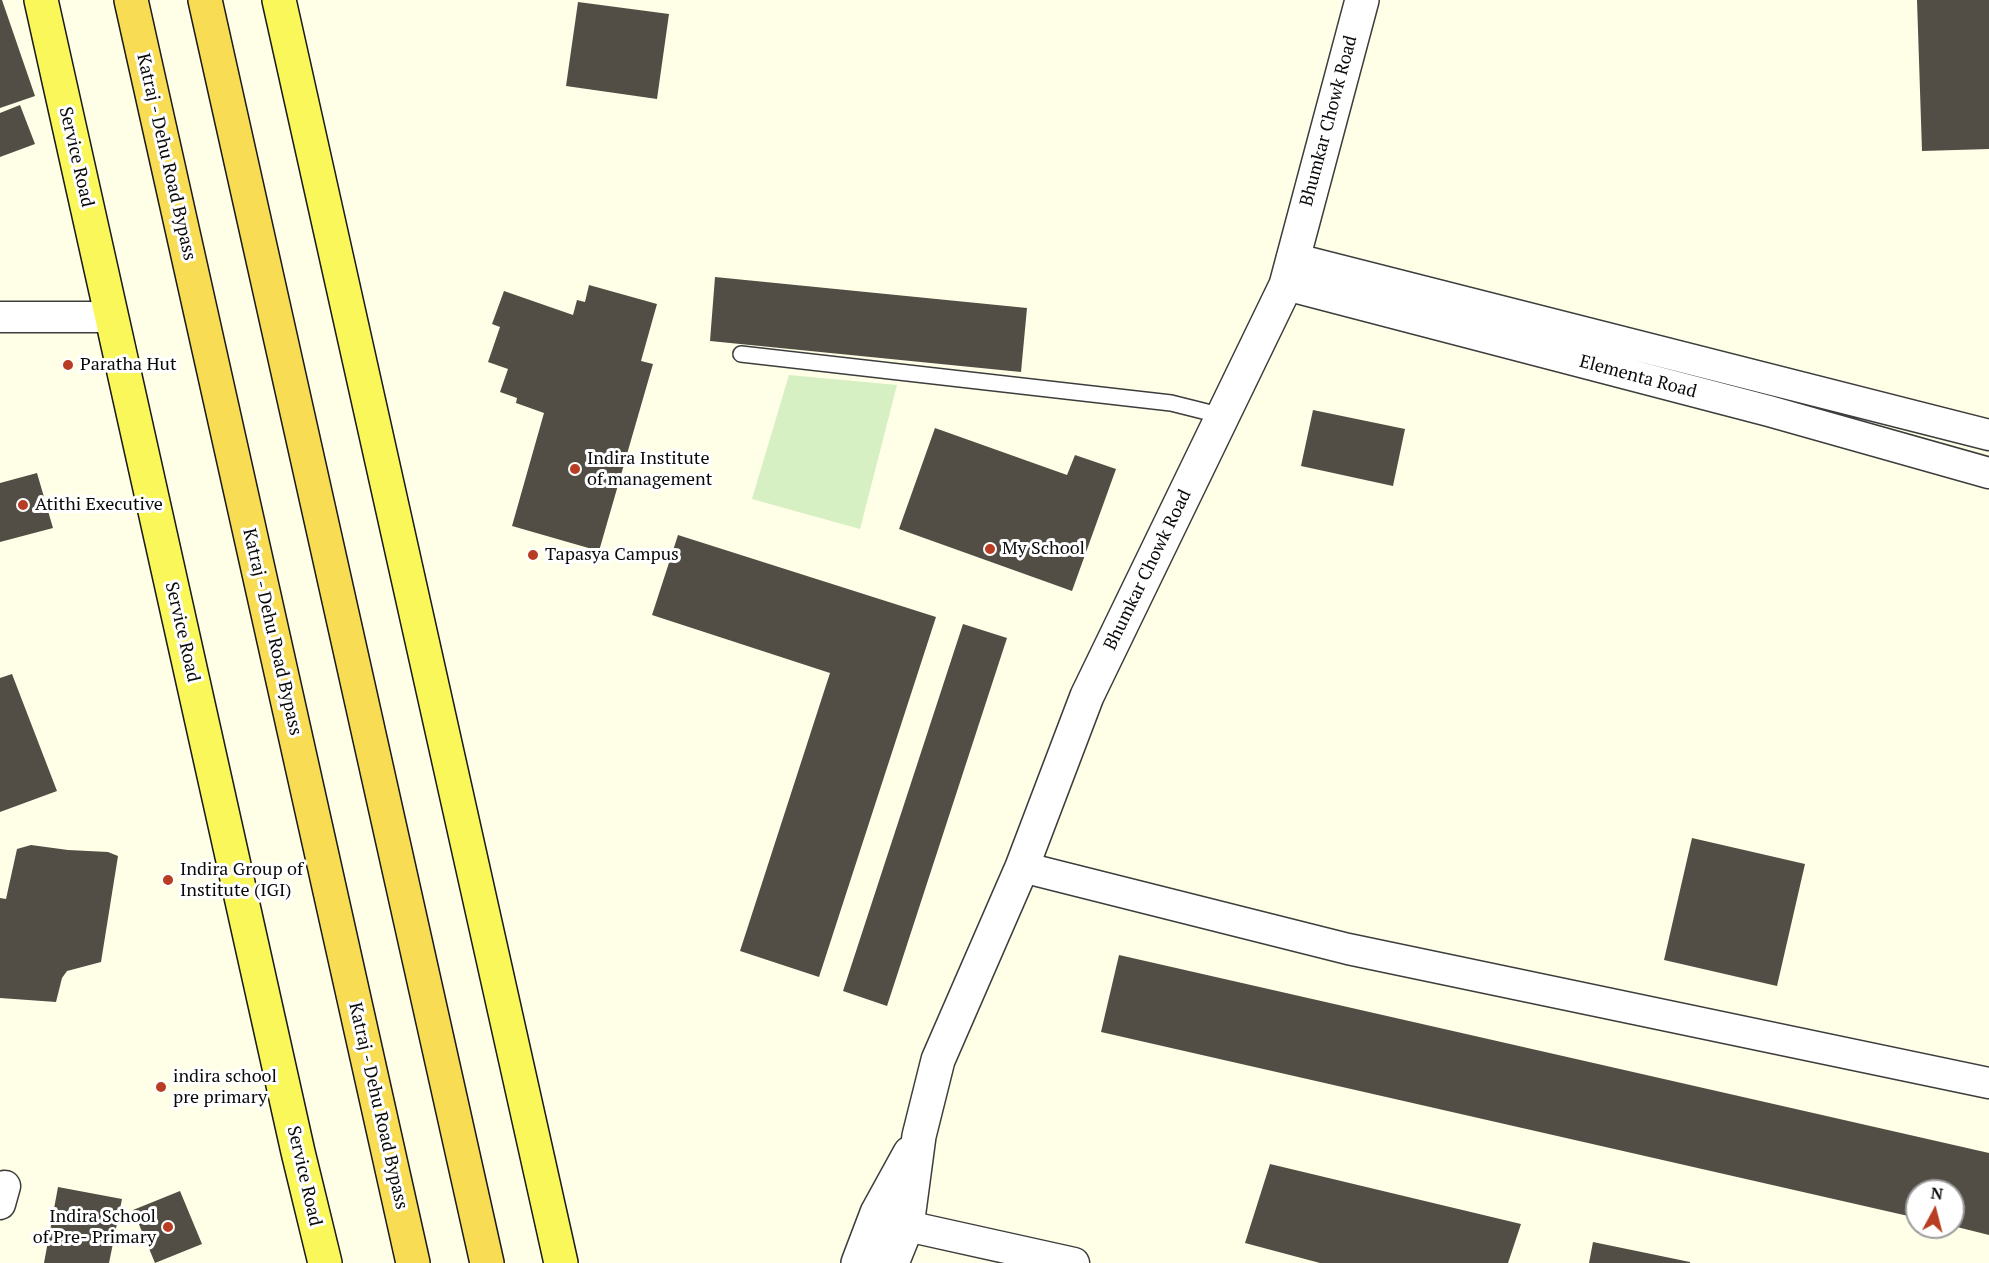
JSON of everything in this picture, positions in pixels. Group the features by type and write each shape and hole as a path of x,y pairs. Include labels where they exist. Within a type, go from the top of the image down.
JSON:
{"highway":[{"name":"Katraj - Dehu Road Bypass","path":"131,0 413,1263"},
{"path":"206,0 487,1263"}],"main road":[{"name":"Service Road","path":"42,0 324,1263"},
{"path":"279,0 561,1263"}],"street":[{"name":"Bhumkar Chowk Road","path":"892,1263 907,1226 919,1136 938,1060 1023,867 1087,696 1223,416 1289,272 1362,0"},
{"name":"Elementa Road","path":"1289,272 1534,335 1989,435"},
{"path":"0,317 112,317"},
{"name":"Elementa Road","path":"1534,335 1768,411 1989,473"},
{"path":"1023,867 1347,949 1989,1083"},
{"name":"Bhumkar Chowk Road","path":"858,1263 877,1213 919,1136"},
{"path":"907,1226 1074,1263"}],"lane":[{"path":"741,354 1171,403 1223,416"}],"green space":[{"path":"789,375 897,385 860,529 752,499"}],"building":[{"path":"0,0 2,0 35,96 0,108"},
{"path":"1917,0 1989,0 1989,149 1922,151"},
{"path":"578,2 669,14 657,99 566,86"},
{"path":"20,105 35,144 0,157 0,113"},
{"path":"715,277 1027,308 1021,372 710,341"},
{"name":"Indira Institute of management","path":"589,285 657,304 641,361 653,364 599,551 512,526 544,413 516,403 517,398 500,392 508,369 488,362 500,327 492,324 504,291 573,315 577,300 585,302"},
{"path":"1313,410 1405,429 1393,486 1301,466"},
{"path":"935,428 1067,475 1075,455 1116,469 1072,591 899,529"},
{"name":"Atithi Executive","path":"37,473 53,528 0,542 0,483"},
{"path":"678,535 936,617 819,977 740,951 830,673 652,615"},
{"path":"963,624 1007,638 887,1006 843,991"},
{"path":"12,674 57,791 0,812 0,678"},
{"path":"1692,838 1805,864 1777,986 1664,960"},
{"path":"31,845 108,852 118,856 101,962 67,971 62,978 56,1002 0,998 0,898 6,899 17,849"},
{"path":"1119,955 1989,1153 1989,1235 1965,1229 1965,1179 1905,1179 1905,1215 1101,1032"},
{"path":"1270,1164 1521,1224 1508,1263 1320,1263 1245,1243"},
{"path":"58,1187 122,1199 109,1263 44,1263"},
{"name":"Indira School of Pre- Primary","path":"180,1191 202,1244 155,1263 133,1210"},
{"path":"1593,1242 1690,1262 1690,1263 1589,1263"}],"place":[{"name":"Paratha Hut","path":"68,365"},
{"name":"Indira Institute of management","path":"575,469"},
{"name":"Atithi Executive","path":"23,505"},
{"name":"My School","path":"990,549"},
{"name":"Tapasya Campus","path":"533,555"},
{"name":"Indira Group of Institute (IGI)","path":"168,880"},
{"name":"indira school pre primary","path":"161,1087"},
{"name":"Indira School of Pre- Primary","path":"168,1227"}]}
